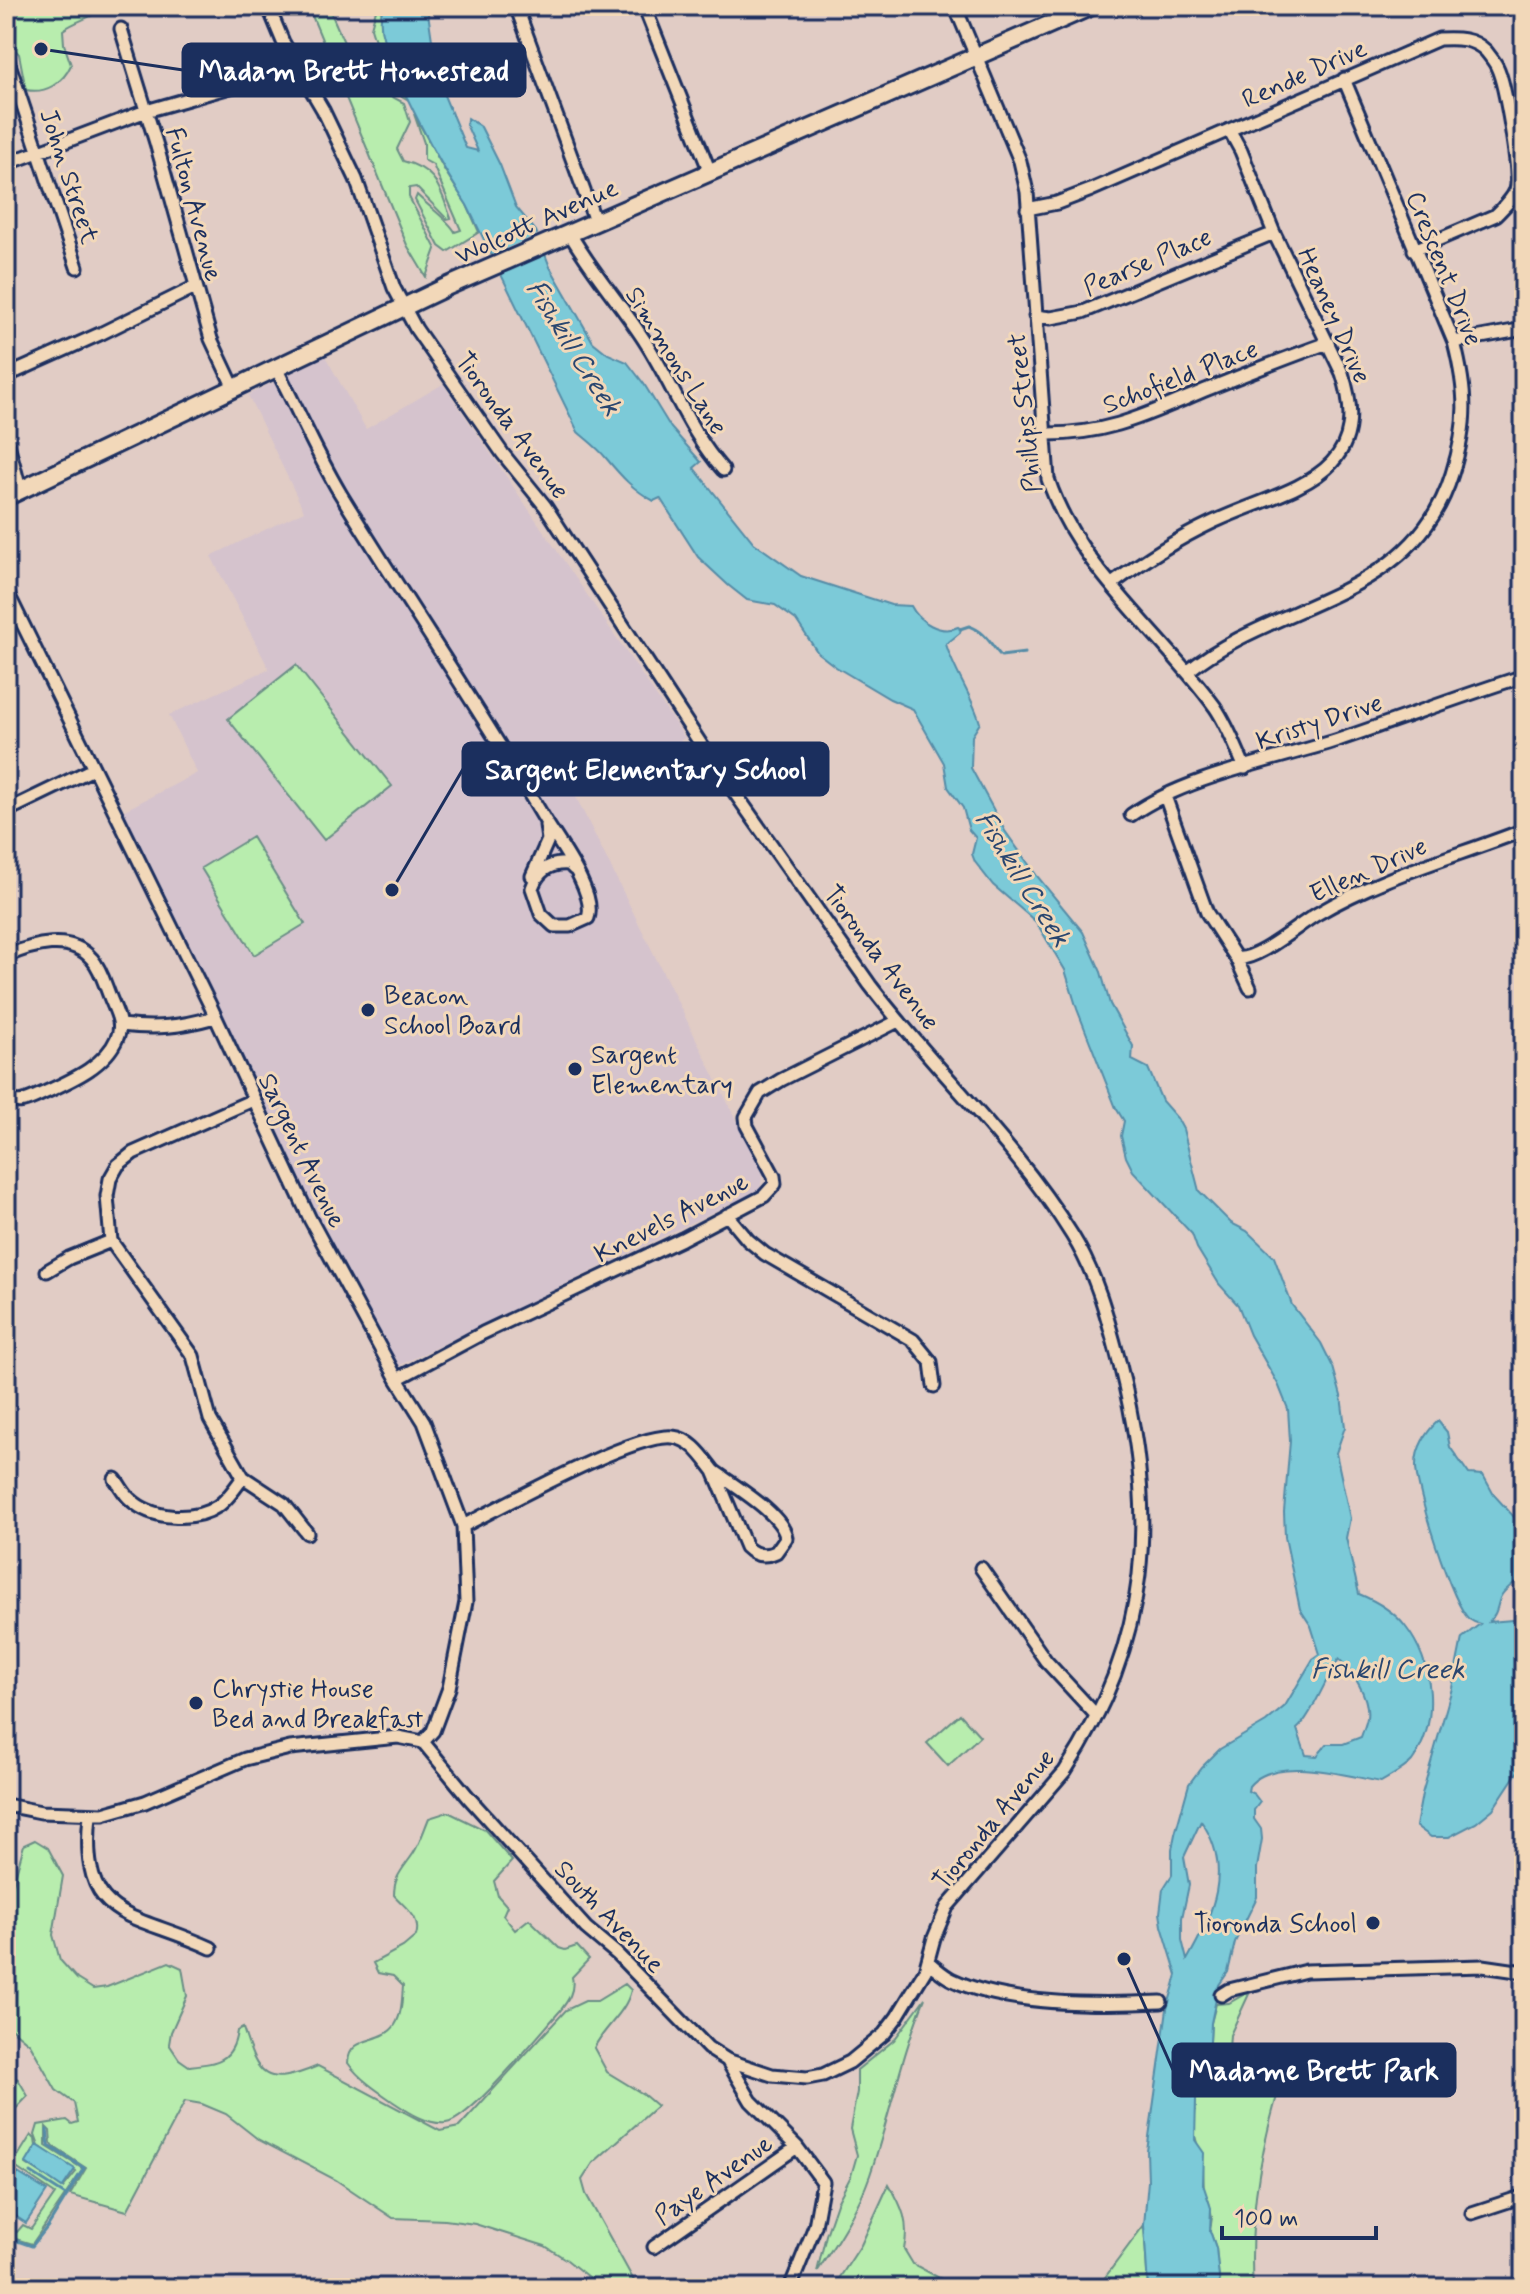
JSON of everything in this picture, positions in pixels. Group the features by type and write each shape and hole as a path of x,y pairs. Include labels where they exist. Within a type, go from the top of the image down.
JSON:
{"main road":[{"name":"Wolcott Avenue","path":"12,494 565,233 1092,6"},
{"path":"6,446 12,494"}],"street":[{"name":"Tioronda Avenue","path":"268,6 295,65 323,110 356,179 394,288 410,304 503,454 545,506 704,749 870,985 1028,1169 1090,1267 1109,1322 1138,1445 1141,1563 1127,1644 1116,1677 1097,1716 1065,1771 947,1907 928,1962"},
{"path":"516,6 595,221"},
{"path":"644,6 710,172"},
{"name":"Phillips Street","path":"955,6 1020,161 1027,192 1048,479 1057,508 1072,533 1112,584 1216,709 1245,768"},
{"name":"Fulton Avenue","path":"121,29 211,339 234,388"},
{"name":"Rende Drive","path":"1027,209 1080,195 1439,39 1472,41 1485,51 1497,67 1517,170 1516,190 1496,215 1414,250"},
{"name":"John Street","path":"6,55 77,267"},
{"path":"6,164 146,111 295,65"},
{"name":"Crescent Drive","path":"1187,672 1233,639 1317,604 1371,577 1398,558 1420,536 1447,489 1461,446 1466,402 1454,342 1344,79"},
{"name":"Heaney Drive","path":"1112,584 1170,544 1258,502 1302,486 1329,467 1344,446 1351,416 1349,396 1328,343 1274,233 1230,131"},
{"name":"Simmons Lane","path":"565,233 647,344 693,432 723,470"},
{"name":"Pearse Place","path":"1035,316 1051,318 1083,312 1274,233"},
{"path":"6,376 195,287"},
{"path":"1454,342 1524,329"},
{"name":"Schofield Place","path":"1044,434 1077,434 1126,423 1328,343"},
{"path":"276,368 340,493 545,820 574,869 590,910 588,918 562,928 548,924 532,888 531,876 548,840 545,820"},
{"name":"Sargent Avenue","path":"6,590 310,1219 397,1379 424,1422 463,1526 466,1602 449,1688 433,1731 423,1742"},
{"name":"Kristy Drive","path":"1131,815 1151,801 1165,796 1524,676"},
{"path":"6,811 93,769"},
{"path":"1165,796 1207,913 1236,958 1250,988"},
{"name":"Ellen Drive","path":"1236,958 1251,957 1319,913 1362,892 1425,865 1524,830"},
{"path":"532,888 542,871 550,866 569,864 574,869"},
{"path":"6,956 44,944 70,945 84,952 93,960 101,975 120,1025 112,1048 75,1079 23,1102 6,1098"},
{"path":"120,1025 156,1029 180,1027 215,1017"},
{"name":"Knevels Avenue","path":"397,1379 483,1333 764,1196 775,1184 774,1176 747,1126 746,1117 760,1093 898,1021"},
{"path":"253,1100 133,1153 118,1165 110,1179 107,1196 111,1241 193,1356 210,1419 243,1477 284,1504 307,1533"},
{"path":"727,1215 748,1240 765,1254 913,1340 931,1362 934,1386"},
{"path":"47,1271 69,1258 111,1241"},
{"path":"463,1526 607,1455 663,1436 690,1443 714,1471 775,1517 785,1528 786,1538 776,1552 762,1556 746,1547 714,1471"},
{"path":"115,1479 130,1499 145,1509 163,1515 190,1516 219,1505 243,1477"},
{"path":"981,1568 1046,1661 1097,1716"},
{"path":"6,1805 41,1812 103,1814 132,1807 245,1759 290,1748 398,1737 423,1742"},
{"name":"South Avenue","path":"423,1742 586,1928 617,1954 698,2039 727,2060 772,2075 807,2078 823,2075 850,2062 884,2034 928,1962"},
{"path":"90,1815 88,1859 95,1887 101,1895 125,1914 211,1948"},
{"path":"928,1962 949,1978 1010,1997 1094,2003 1161,2002"},
{"path":"1221,1995 1229,1990 1306,1971 1483,1966 1524,1972"},
{"path":"727,2060 751,2101 797,2147 816,2170 823,2188 815,2226 790,2288"},
{"name":"Paye Avenue","path":"654,2247 797,2147"},
{"path":"1472,2213 1524,2196"}],"shaded area":[{"path":"325,356 366,429 443,384 685,738 575,795 763,1174 760,1189 398,1366 317,1217 123,811 197,773 169,715 269,669 211,556 304,511 248,395"}],"green space":[{"path":"6,6 106,6 63,30 71,65 53,86 33,91 26,90 19,54 6,40"},
{"path":"308,6 328,6 357,72 372,58 385,93 404,103 410,122 397,149 403,161 423,169 435,181 451,218 447,219 416,187 409,188 409,197 436,249 426,277 407,245"},
{"path":"377,6 383,6 382,31 400,69 395,72 407,99 390,89 371,28"},
{"path":"414,114 467,205 479,232 447,252 439,246 415,200 417,195 455,232 461,230 433,165 424,160 424,143"},
{"path":"296,665 392,786 324,840 228,719"},
{"path":"252,837 305,924 254,955 201,868"},
{"path":"960,1714 980,1736 948,1766 927,1743"},
{"path":"448,1812 485,1830 512,1861 494,1881 498,1896 507,1906 503,1915 515,1930 529,1919 559,1948 565,1950 577,1946 589,1959 572,1977 572,1991 563,2007 504,2074 471,2108 457,2118 439,2123 419,2118 401,2107 376,2090 348,2063 354,2048 389,2031 397,2021 403,1986 393,1976 378,1973 373,1963 403,1947 416,1936 415,1918 394,1895 396,1883 418,1845 429,1818"},
{"path":"35,1840 48,1848 63,1876 53,1935 60,1960 77,1979 93,1989 107,1987 169,1962 182,1968 187,1996 169,2044 179,2059 189,2066 222,2059 232,2049 237,2031 243,2028 254,2058 266,2074 286,2076 318,2066 440,2131 459,2127 566,2010 585,2001 597,2001 625,1984 631,1990 628,1998 594,2048 607,2072 657,2106 593,2163 582,2180 586,2194 638,2288 596,2288 593,2281 545,2246 475,2224 393,2218 336,2180 259,2140 226,2114 185,2101 127,2211 70,2195 86,2168 54,2147 46,2127 46,2146 83,2169 32,2244 6,2236 6,2225 17,2232 23,2225 31,2229 55,2194 15,2167 10,2174 8,2172 31,2135 36,2146 26,2164 63,2188 76,2172 39,2146 35,2135 38,2125 67,2120 72,2124 78,2122 74,2103 56,2090 30,2044 6,2024 6,1909 24,1845"},
{"path":"1249,1994 1230,2035 1229,2049 1242,2059 1267,2058 1285,2070 1258,2178 1253,2233 1253,2288 1220,2288 1216,2248 1210,2231 1212,2217 1204,2192 1203,2166 1194,2132 1196,2099 1209,2060 1211,2023 1216,2004 1229,2003"},
{"path":"925,1998 865,2188 817,2272 826,2235 857,2155 850,2129 857,2092 857,2070 894,2040"},
{"path":"6,2073 18,2079 28,2096 6,2119"},
{"path":"889,2184 904,2215 904,2249 913,2264 958,2288 833,2288 861,2245"},
{"path":"1144,2225 1148,2288 1074,2288 1100,2284"}],"water":[{"name":"Fishkill Creek","path":"383,6 427,6 438,81 466,148 478,151 466,124 468,118 481,127 516,207 536,231 550,267 593,342 608,354 627,362 671,428 701,462 694,468 754,543 801,576 891,605 911,606 925,622 938,628 961,629 946,644 980,723 972,736 971,768 1005,831 1083,932 1101,972 1110,1004 1133,1046 1132,1060 1148,1068 1162,1101 1183,1129 1199,1191 1231,1223 1247,1231 1274,1257 1292,1305 1321,1343 1333,1367 1345,1427 1336,1453 1350,1518 1346,1538 1359,1594 1396,1616 1415,1641 1427,1675 1430,1711 1421,1746 1412,1761 1381,1782 1331,1772 1293,1769 1261,1776 1249,1786 1248,1791 1260,1802 1254,1810 1262,1839 1257,1868 1257,1897 1235,1942 1228,1972 1219,1985 1211,2023 1209,2060 1196,2099 1195,2140 1204,2153 1203,2184 1211,2208 1210,2231 1216,2248 1220,2288 1148,2288 1144,2225 1147,2151 1167,2009 1177,1975 1160,1913 1163,1889 1172,1875 1172,1849 1189,1784 1220,1749 1266,1722 1285,1706 1313,1659 1320,1654 1311,1626 1300,1609 1285,1537 1290,1441 1288,1409 1238,1305 1219,1284 1192,1234 1133,1171 1121,1136 1124,1121 1077,1009 1065,970 1036,922 993,885 975,862 972,854 976,838 969,830 963,808 948,787 944,763 913,709 836,667 818,653 796,620 775,605 747,600 728,585 698,557 660,498 654,501 634,487 578,432 467,205 437,157 403,89 395,72 400,68 384,39","holes":["1339,1659 1355,1678 1366,1702 1367,1718 1361,1737 1343,1744 1327,1744 1317,1756 1306,1755 1297,1729 1308,1716","1201,1821 1211,1839 1218,1874 1212,1909 1187,1960 1182,1940 1182,1918 1189,1885 1184,1857"]},
{"path":"1438,1421 1447,1432 1450,1447 1469,1474 1483,1475 1494,1495 1524,1533 1524,1575 1502,1595 1489,1622 1524,1619 1524,1762 1493,1809 1476,1823 1449,1837 1431,1837 1416,1826 1462,1638 1480,1624 1469,1619 1453,1592 1417,1478 1416,1459 1420,1447"},
{"path":"37,2145 75,2169 62,2188 26,2163"},
{"path":"18,2173 47,2191 26,2223 6,2210 6,2191"}],"pier":[{"path":"541,233 549,253 497,276 487,257"}],"waterway":[{"path":"960,629 969,626 980,632 1001,656 1025,653"},
{"path":"6,2237 32,2246 84,2168 49,2146 47,2130"},
{"path":"31,2173 67,2196"}],"place":[{"name":"Madam Brett Homestead","path":"41,49"},
{"name":"Sargent Elementary School","path":"392,890"},
{"name":"Beacon School Board","path":"368,1010"},
{"name":"Sargent Elementary","path":"575,1069"},
{"name":"Chrystie House Bed and Breakfast","path":"196,1703"},
{"name":"Tioronda School","path":"1373,1923"},
{"name":"Madame Brett Park","path":"1124,1959"}]}
